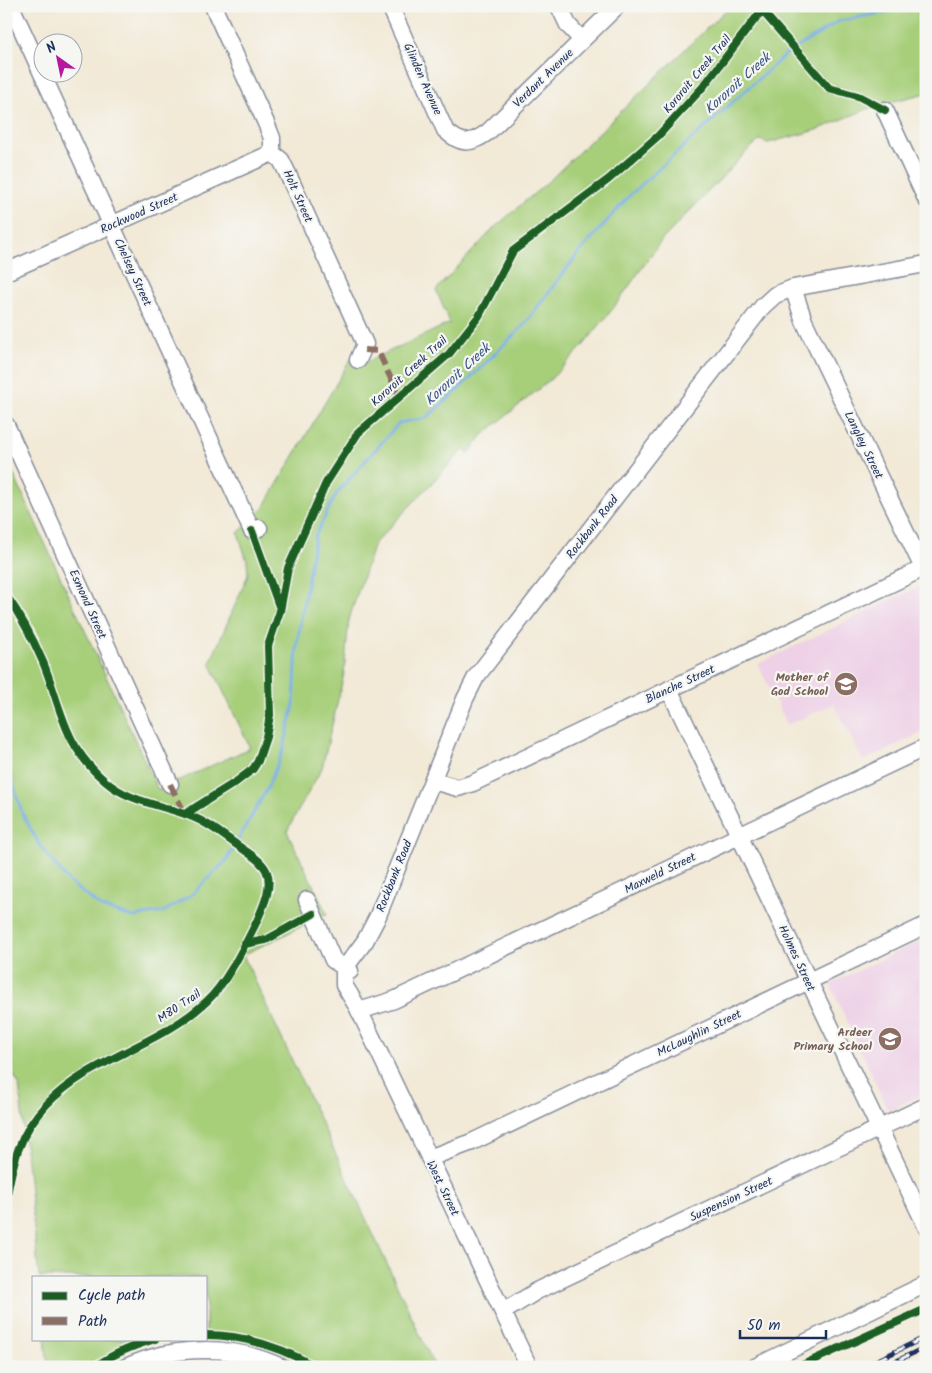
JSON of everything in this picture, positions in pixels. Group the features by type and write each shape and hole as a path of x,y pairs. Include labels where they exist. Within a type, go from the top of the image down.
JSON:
{"street":[{"name":"Chelsey Street","path":"11,6 252,531 259,528"},
{"name":"Holt Street","path":"213,6 266,123 272,138 272,153 281,160 286,170 365,344 358,360"},
{"name":"Glinden Avenue","path":"390,6 445,130 456,140 465,143"},
{"path":"559,6 568,25 582,40"},
{"name":"Verdant Avenue","path":"465,143 476,140 488,132 617,6"},
{"path":"885,110 926,199"},
{"name":"Rockwood Street","path":"6,272 272,153"},
{"name":"Rockbank Road","path":"347,970 369,945 376,930 377,918 465,699 476,677 768,300 789,289 926,264"},
{"name":"Langley Street","path":"789,289 924,567"},
{"name":"Esmond Street","path":"6,425 170,784"},
{"name":"Blanche Street","path":"433,781 458,788 473,783 924,567"},
{"name":"Holmes Street","path":"669,689 926,1226"},
{"name":"Maxweld Street","path":"360,1014 394,1000 926,747"},
{"name":"West Street","path":"308,900 333,960 347,970 360,1014 529,1367"},
{"name":"McLaughlin Street","path":"431,1162 926,925"},
{"name":"Suspension Street","path":"501,1308 926,1106"},
{"path":"755,1367 926,1284"},
{"path":"126,1367 144,1358 206,1350 241,1353 264,1359 281,1367"}],"shaded area":[{"name":"Mother of God School","path":"926,583 926,731 863,761 834,704 787,725 758,664"},
{"name":"Ardeer Primary School","path":"926,938 926,1093 888,1110 830,984"}],"green space":[{"path":"730,6 926,6 926,93 894,101 885,110 872,107 817,130 768,143 760,140 749,149 661,241 615,306 582,347 552,378 483,435 469,453 463,450 374,544 349,619 344,674 322,768 287,831 327,914 243,955 435,1367 318,1367 280,1346 251,1337 208,1333 208,1276 39,1276 19,1084 6,1063 6,458 158,790 250,748 210,663 248,575 247,561 238,533 264,507 350,360 360,365 450,323 436,290 495,227 550,180"},
{"path":"45,1340 144,1340 117,1349 90,1367 48,1367"}],"waterway":[{"name":"Kororoit Creek","path":"6,761 22,813 40,846 68,881 101,907 132,917 163,912 190,896 226,861 267,789 283,751 294,704 297,643 315,536 337,493 399,423 426,418 459,389 524,325 577,255 630,195 785,55 839,21 882,13 901,6"}],"railway":[{"path":"863,1367 926,1337"},
{"path":"884,1367 926,1347"}],"marked path":[{"path":"364,350 378,351 399,396"},
{"path":"170,784 185,814"}],"cycle path":[{"path":"758,6 829,88 858,96 885,110"},
{"name":"Kororoit Creek Trail","path":"185,814 236,782 253,769 258,761 266,737 270,715 268,646 280,611 288,568 326,483 358,433 449,354 479,316 513,251 609,179 658,136 703,87 762,10 771,6"},
{"path":"252,531 280,609"},
{"name":"M80 Trail","path":"6,595 22,619 39,653 65,726 80,754 91,767 105,781 125,794 184,814 211,827 261,863 266,870 269,883 264,904 246,943 221,985 206,1002 168,1030 83,1076 63,1089 46,1105 23,1138 14,1162 6,1201"},
{"path":"245,944 266,940 313,914"},
{"path":"798,1367 926,1309"},
{"path":"208,1335 235,1337 263,1344 290,1354 316,1367"},
{"path":"95,1367 124,1350 152,1340"}],"place":[{"name":"Mother of God School","path":"846,684"},
{"name":"Ardeer Primary School","path":"890,1039"}]}
